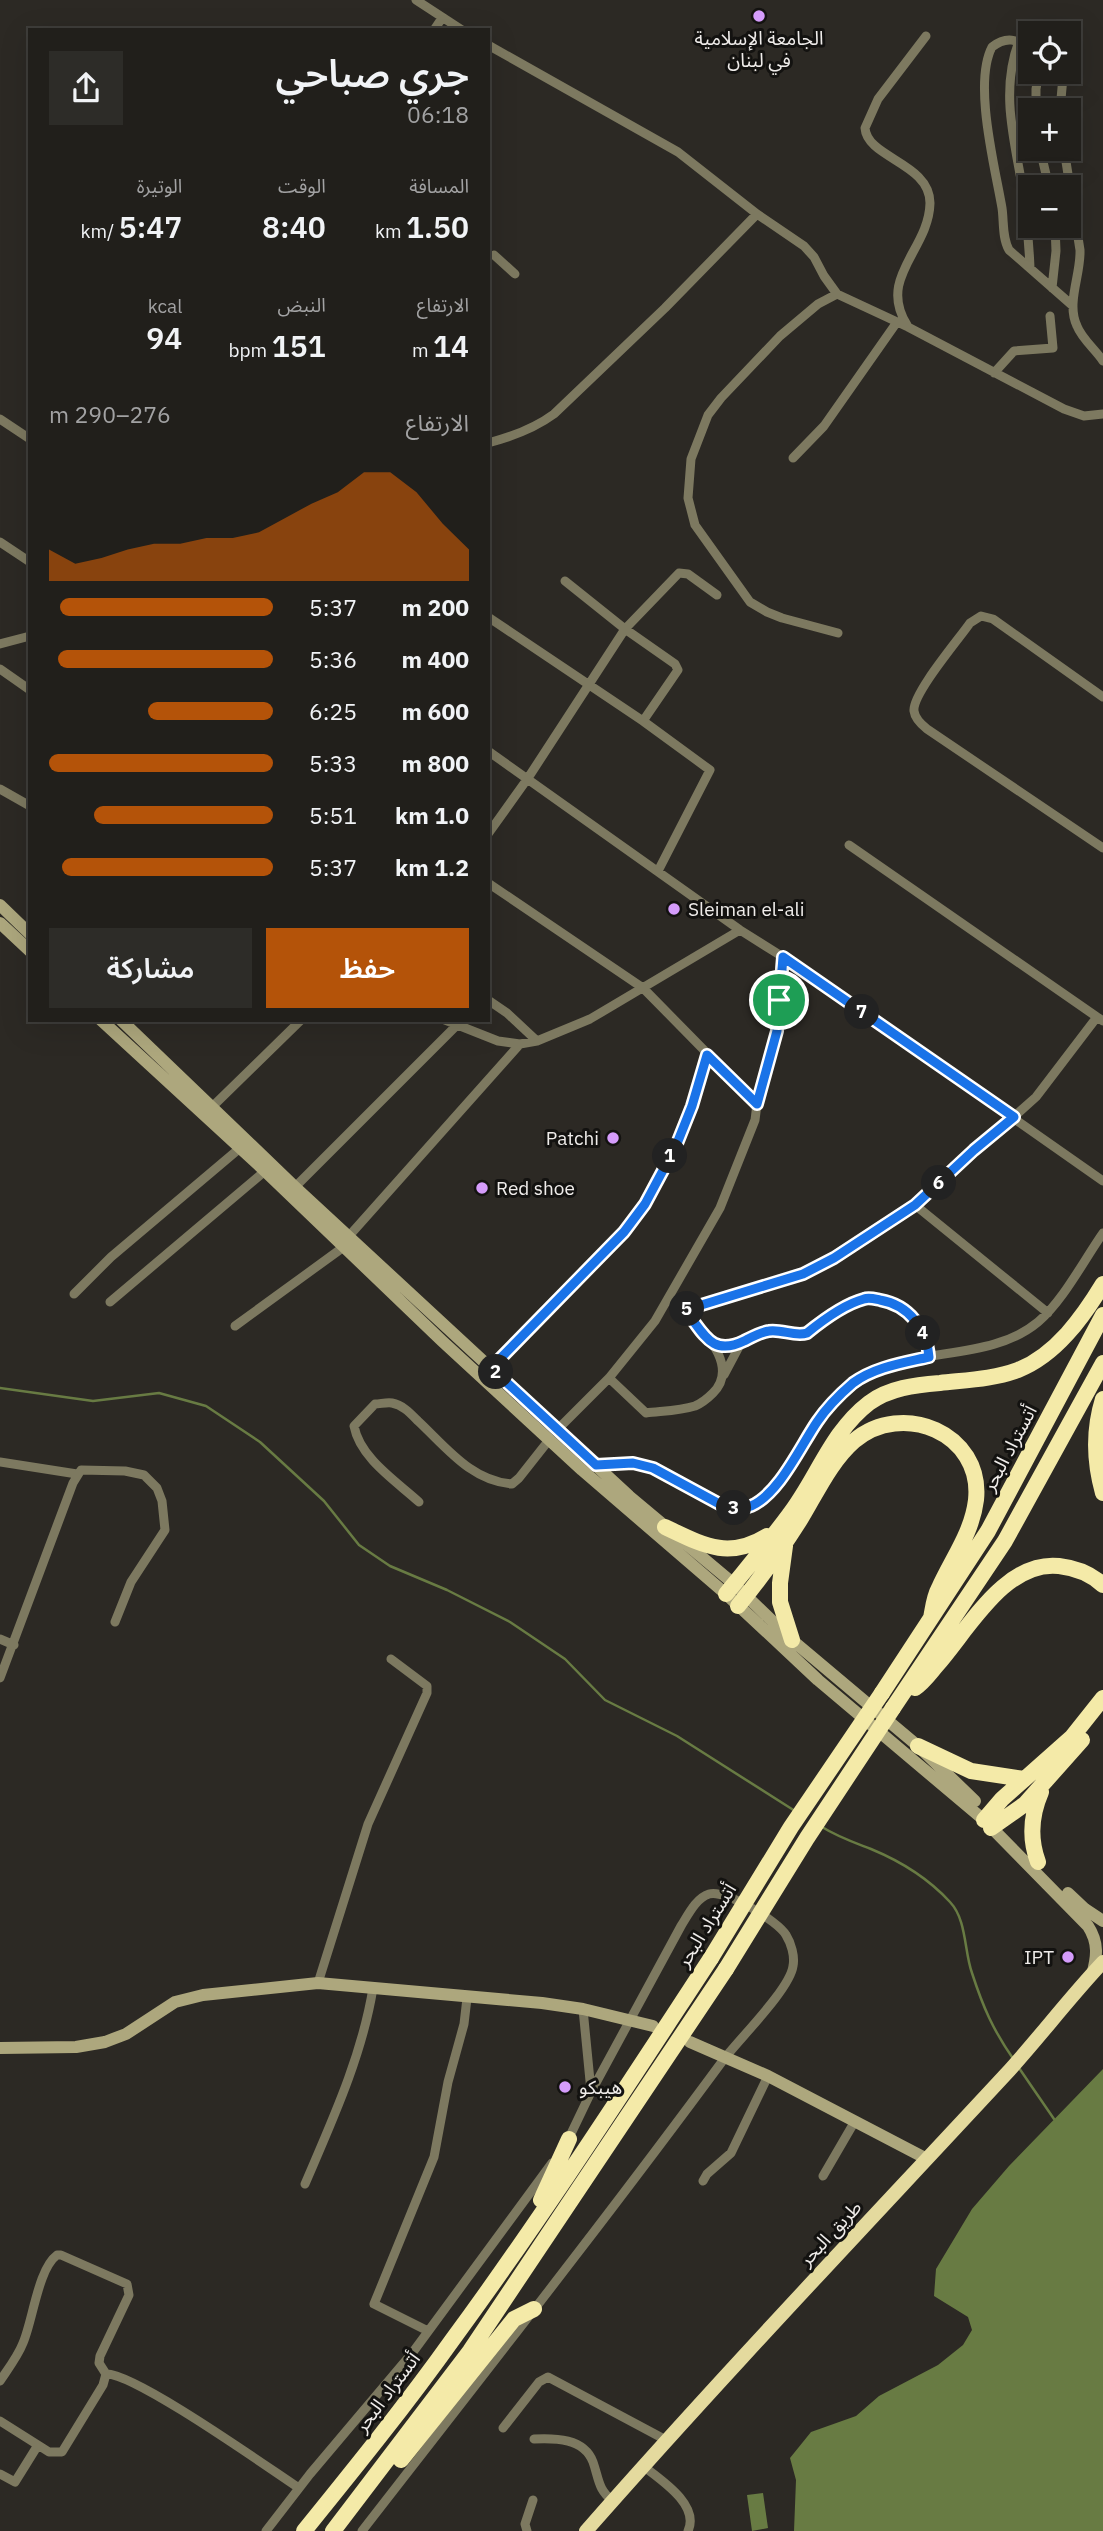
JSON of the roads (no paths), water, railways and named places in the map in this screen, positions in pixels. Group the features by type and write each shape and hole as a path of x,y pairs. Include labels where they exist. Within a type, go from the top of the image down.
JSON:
{"highway":[{"path":"742,1601 830,1448 854,1417 870,1402 887,1393 918,1385 994,1376 1020,1369 1072,1330 1103,1284"},
{"name":"أتستراد البحر","path":"304,2531 424,2378 585,2151 711,1958 791,1827 988,1531 1103,1315"},
{"name":"أتستراد البحر","path":"333,2531 470,2351 726,1969 807,1838 1004,1541 1103,1363"},
{"path":"1103,1399 1096,1427 1095,1449 1103,1493"},
{"path":"729,1589 780,1537 839,1456 870,1429 906,1422 925,1424 941,1432 959,1447 974,1478 976,1499 968,1530 938,1589 931,1619"},
{"path":"665,1527 699,1543 730,1550 780,1537"},
{"path":"780,1537 780,1602 792,1640"},
{"path":"897,1702 920,1685 989,1600 1017,1577 1052,1565 1080,1570 1103,1585"},
{"path":"990,1821 1024,1779 1063,1745 1103,1698"},
{"path":"990,1821 1025,1804 1103,1716"},
{"path":"918,1746 971,1771 1024,1779"},
{"path":"1038,1862 1033,1851 1033,1810 1047,1780"},
{"name":"طريق البحر","path":"586,2531 853,2235 1016,2063 1103,1962"},
{"path":"518,2248 569,2139"},
{"path":"356,2502 373,2491 391,2472 514,2319 534,2309"}],"main road":[{"path":"0,905 28,932"},
{"path":"0,923 28,949"},
{"path":"103,1022 265,1171 491,1368 665,1527 742,1601 818,1680 990,1821 1038,1862 1085,1909 1103,1921"},
{"path":"123,1022 295,1187 550,1440 729,1589"},
{"path":"742,1601 918,1746 1088,1926 1093,1933 1098,1952 1091,1975"},
{"path":"0,2048 75,2047 105,2042 126,2034 174,2002 203,1995 318,1983 542,2003 583,2009 653,2026"},
{"path":"690,2042 768,2076 927,2159"}],"street":[{"path":"416,0 459,28"},
{"path":"435,28 442,18"},
{"path":"908,327 898,309 897,292 924,225 930,200 925,187 914,173 870,142 865,131 878,99 926,36"},
{"path":"1018,41 1007,39 995,44 988,53 985,68 986,108 1005,242 1009,250 1073,306"},
{"path":"1018,45 1013,64 1010,116 1023,194 1030,268"},
{"path":"490,46 662,141 705,171 757,214 810,251 837,294 908,327 1071,412 1084,416 1103,414"},
{"path":"1066,161 1080,258 1073,306 1078,328 1103,361"},
{"path":"490,443 541,423 554,414 666,308 757,214"},
{"path":"1052,288 1055,238"},
{"path":"494,255 515,274"},
{"path":"837,294 818,304 780,336 708,415 691,459 688,498 695,525 750,602 782,618 838,633"},
{"path":"994,373 1014,351 1052,348 1050,316"},
{"path":"793,458 824,426 897,322"},
{"path":"0,419 28,438"},
{"path":"0,542 28,561"},
{"path":"490,831 625,629 679,573 688,574 717,595"},
{"path":"565,581 625,629 675,664 677,670 643,721"},
{"path":"1103,697 993,619 981,616 970,623 923,687 914,710 927,729 1103,848"},
{"path":"490,618 643,721 710,770 659,871"},
{"path":"0,644 28,637"},
{"path":"0,669 28,689"},
{"path":"490,752 740,930 783,957 1103,1181"},
{"path":"0,789 28,805"},
{"path":"685,1310 803,1274 834,1258 915,1205 1036,1097 1100,1019 849,845"},
{"path":"490,884 643,988 757,1104"},
{"path":"449,1022 498,1041 520,1044 537,1041 590,1020 740,930"},
{"path":"558,1429 609,1378 655,1321 731,1185 755,1120 777,1031 783,957"},
{"path":"490,1001 537,1041"},
{"path":"212,1107 299,1022"},
{"path":"295,1187 456,1026"},
{"path":"235,1326 347,1241 520,1044"},
{"path":"491,1368 624,1232 645,1204 676,1146 692,1106 707,1055"},
{"path":"74,1294 111,1257 240,1148"},
{"path":"110,1302 265,1171"},
{"path":"915,1205 1048,1313"},
{"path":"596,1465 633,1463 653,1468 725,1507 750,1507 773,1490 815,1424 856,1381 894,1364 1009,1339 1038,1322 1048,1313 1103,1233"},
{"path":"715,1345 722,1348 741,1343 766,1331 807,1333 867,1297 890,1302 916,1318 928,1341 929,1357"},
{"path":"668,1299 685,1310 715,1345 723,1376"},
{"path":"609,1378 646,1413 696,1406 706,1401 718,1388 741,1343"},
{"path":"419,1502 377,1464 357,1441 354,1426 375,1404 392,1403 405,1409 477,1474 501,1483 512,1484 519,1478 550,1440"},
{"path":"0,1462 77,1474 87,1469 125,1471 144,1475 157,1488 162,1501 164,1530 131,1582 115,1622"},
{"path":"0,1678 77,1474"},
{"path":"0,1639 14,1645"},
{"path":"318,1983 368,1824 427,1693 427,1686 421,1679 391,1659"},
{"path":"266,2531 413,2353 569,2139 630,2020 692,1909 709,1894 722,1894 777,1925 786,1934 792,1951 793,1966 788,1980 362,2531"},
{"path":"305,2184 338,2108 369,2011 373,1988"},
{"path":"428,2331 374,2304 434,2157 448,2082 464,2024 467,1998"},
{"path":"583,2009 592,2092"},
{"path":"703,2181 707,2174 731,2153 768,2076"},
{"path":"823,2176 855,2121"},
{"path":"0,2381 23,2344 44,2275 57,2255 127,2284 129,2295 100,2356 99,2363 106,2374 103,2385 62,2452 54,2453 0,2421"},
{"path":"106,2374 113,2374 148,2390 299,2488"},
{"path":"503,2428 542,2379 548,2377 666,2440"},
{"path":"534,2439 560,2438 589,2454 602,2493 612,2501"},
{"path":"0,2474 15,2482 38,2445"},
{"path":"643,2466 687,2507 692,2520 688,2531"},
{"path":"527,2531 525,2524 533,2500"}],"waterway":[{"path":"0,1388 93,1401 159,1393 206,1406 260,1442 324,1501 359,1545 390,1566 447,1590 510,1622 565,1659 605,1700 677,1736 795,1811"},
{"path":"822,1827 903,1865 923,1878 950,1902 959,1918 969,1964 985,2008 1014,2060"},
{"path":"1019,2068 1054,2119"}],"place":[{"name":"الجامعة الإسلامية في لبنان","path":"759,16"},
{"name":"Sleiman el-ali","path":"674,909"},
{"name":"Patchi","path":"613,1138"},
{"name":"Red shoe","path":"482,1188"},
{"name":"IPT","path":"1068,1957"},
{"name":"هيبكو","path":"565,2087"}]}
